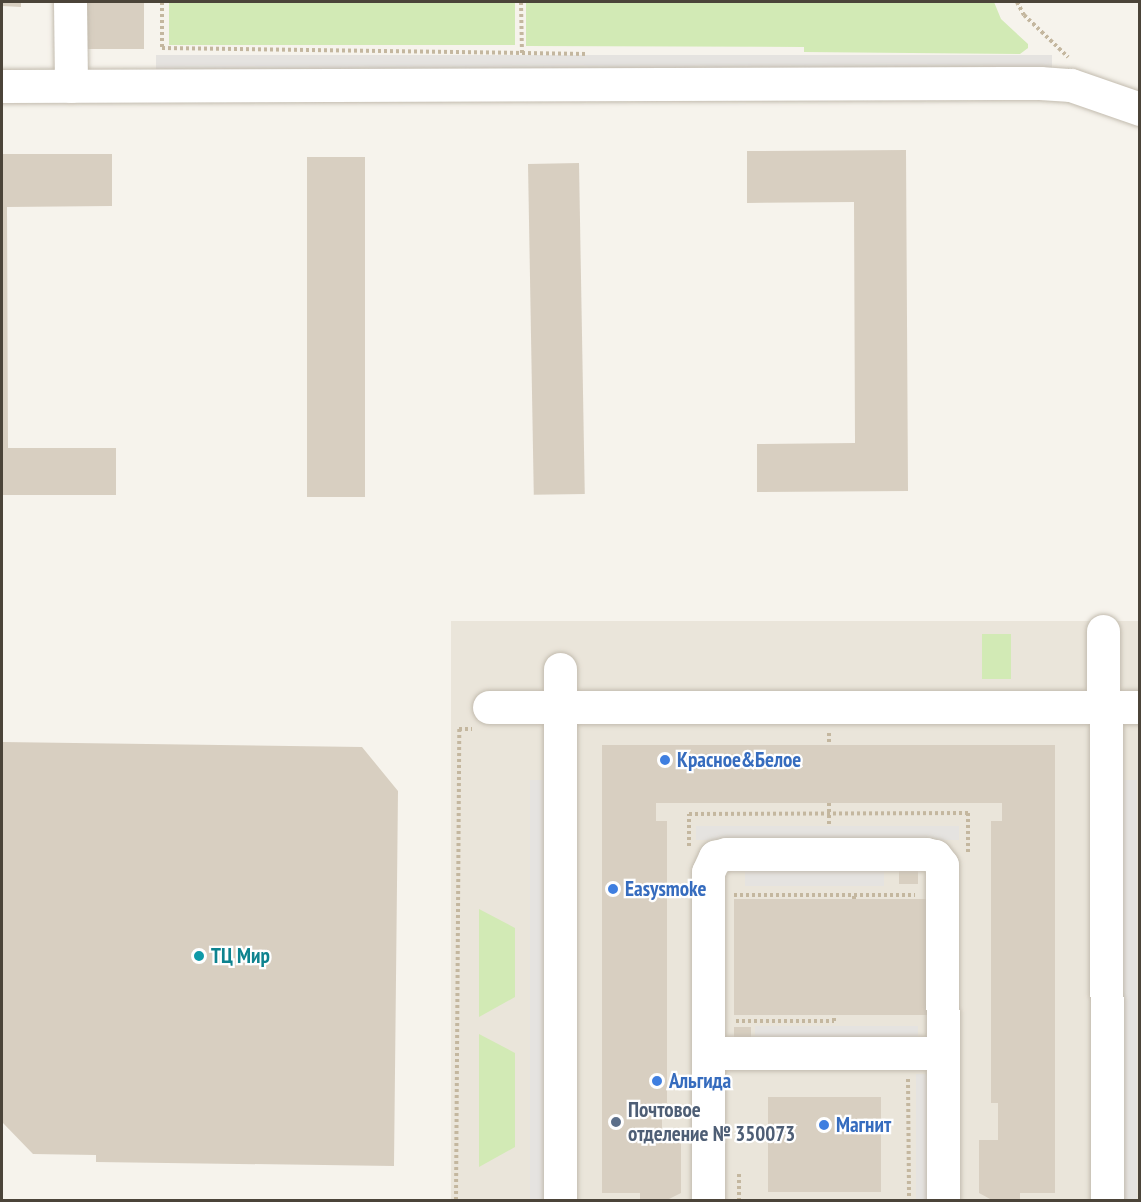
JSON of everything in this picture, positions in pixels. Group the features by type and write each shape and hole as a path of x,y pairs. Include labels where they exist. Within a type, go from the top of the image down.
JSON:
{"street":[{"path":"70,2 71,86"},
{"path":"2,86 1040,83 1071,85 1140,109"},
{"path":"1103,631 1107,1200"},
{"path":"560,669 560,1200"},
{"path":"485,718 560,707 1139,707"},
{"path":"708,1200 708,872 715,856 926,854 935,856 943,872 943,1200"},
{"path":"708,1053 943,1053"}],"path":[{"path":"162,2 162,48 593,54"},
{"path":"521,2 522,53"},
{"path":"1017,2 1024,15 1068,57"},
{"path":"1056,57 1078,60"},
{"path":"456,1200 459,729 485,718"},
{"path":"689,849 689,814 968,813 968,860"},
{"path":"745,895 854,897 888,895"},
{"path":"708,1021 834,1021 834,1015"},
{"path":"908,1066 909,1200"},
{"path":"739,1167 739,1200"}],"shaded area":[{"path":"156,55 1052,55 1052,72 156,72"},
{"path":"451,621 1139,621 1139,1200 451,1200"},
{"path":"530,780 548,780 548,1200 530,1200"},
{"path":"1119,780 1137,780 1137,1200 1119,1200"},
{"path":"696,826 959,826 959,840 696,840"},
{"path":"745,868 884,868 884,886 745,886"},
{"path":"755,1026 918,1026 918,1044 755,1044"},
{"path":"916,1074 934,1074 934,1200 916,1200"}],"green space":[{"path":"169,2 515,2 515,45 169,45"},
{"path":"526,2 994,2 1001,19 1028,44 1028,48 1020,54 804,52 804,47 526,46"},
{"path":"982,634 1011,634 1011,679 982,679"},
{"path":"479,909 515,928 515,997 479,1017"},
{"path":"479,1034 515,1053 515,1147 479,1167"}],"building":[{"path":"2,2 21,2 21,7 2,6"},
{"path":"82,2 144,2 144,49 82,49"},
{"path":"906,150 908,491 757,492 757,444 855,443 854,202 747,203 747,151"},
{"path":"2,154 112,154 112,206 7,207 8,448 116,448 116,495 2,495"},
{"path":"307,157 365,157 365,497 307,497"},
{"path":"579,163 585,494 534,495 528,164"},
{"name":"ТЦ Мир","path":"2,742 362,747 398,791 394,1166 96,1162 96,1155 33,1154 2,1122"},
{"path":"602,745 1055,745 1055,1193 1020,1193 1020,1200 992,1200 979,1193 979,1140 998,1140 998,1103 991,1103 991,821 1002,821 1002,803 656,803 656,821 667,821 667,1103 662,1103 662,1140 681,1140 681,1193 667,1200 640,1200 640,1193 602,1193"},
{"path":"899,870 918,870 918,884 899,884"},
{"path":"734,899 929,899 929,1015 734,1015"},
{"path":"734,1027 751,1027 751,1045 734,1045"},
{"path":"768,1097 881,1097 881,1192 768,1192"}],"place":[{"name":"Красное&Белое","path":"665,760"},
{"name":"Easysmoke","path":"613,889"},
{"name":"ТЦ Мир","path":"199,956"},
{"name":"Альгида","path":"657,1081"},
{"name":"Почтовое отделение № 350073","path":"616,1122"},
{"name":"Магнит","path":"824,1125"}]}
